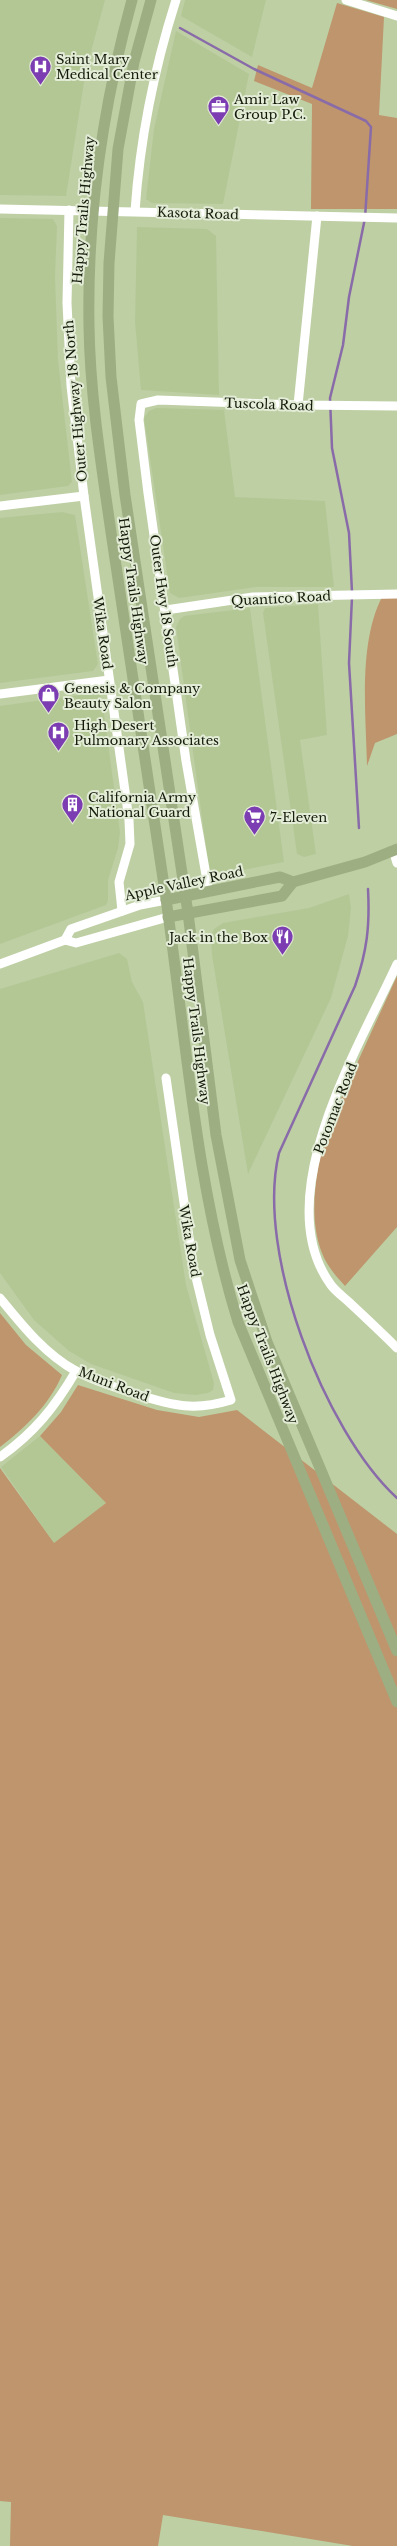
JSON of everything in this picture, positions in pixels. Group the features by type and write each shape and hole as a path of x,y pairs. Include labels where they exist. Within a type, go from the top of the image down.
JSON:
{"main road":[{"name":"Happy Trails Highway","path":"132,0 109,96 94,209 89,274 91,378 132,675 166,900 202,1176 221,1265 238,1322 259,1376 397,1702"},
{"name":"Happy Trails Highway","path":"151,0 127,95 113,210 108,316 111,378 126,503 188,913 216,1135 240,1260 277,1370 397,1651"},
{"name":"Apple Valley Road","path":"168,917 282,896 293,882 365,862 395,850"},
{"name":"Apple Valley Road","path":"166,900 280,876 293,882"}],"street":[{"path":"135,211 143,137 160,51 176,0"},
{"path":"346,0 397,16"},
{"name":"Kasota Road","path":"0,209 94,209 397,218"},
{"name":"Outer Highway 18 North","path":"70,210 68,341 84,496"},
{"path":"298,405 317,216"},
{"name":"Tuscola Road","path":"141,404 158,400 298,405 397,406"},
{"name":"Outer Hwy 18 South","path":"141,404 139,420 198,829 209,892"},
{"path":"0,506 84,496"},
{"name":"Wika Road","path":"84,496 129,820 130,844 119,882 122,911"},
{"name":"Quantico Road","path":"166,610 253,597 397,594"},
{"path":"0,694 109,680"},
{"path":"395,850 397,863"},
{"name":"Apple Valley Road","path":"65,940 71,929 122,911 166,900"},
{"name":"Apple Valley Road","path":"0,964 65,940 76,943 168,917"},
{"name":"Potomac Road","path":"397,964 342,1083 318,1143 309,1203 311,1237 317,1260 332,1285 397,1348"},
{"name":"Wika Road","path":"166,1078 194,1265 210,1335 231,1400"},
{"name":"Muni Road","path":"0,1298 23,1327 46,1349 76,1371 126,1391 172,1405 210,1406 231,1400"},
{"path":"0,1458 34,1430 56,1405 76,1371"}],"shaded area":[{"name":"Saint Mary Medical Center","path":"0,0 105,0 86,70 66,196 0,195"},
{"path":"185,0 266,0 252,57 181,16"},
{"path":"366,0 397,0 397,9"},
{"path":"337,3 384,17 379,115 397,118 397,209 311,209 312,104 254,81 258,65 312,88"},
{"path":"176,31 249,74 223,204 152,203 146,199 154,129"},
{"path":"0,218 53,219 57,226 55,277 58,360 72,482 68,486 0,495"},
{"path":"137,227 207,229 216,236 219,395 141,390 135,322"},
{"path":"156,408 224,410 235,497 325,501 334,587 256,587 179,598 170,593 144,418 149,411"},
{"path":"62,512 75,515 98,664 93,671 0,683 0,518"},
{"path":"382,597 397,597 397,734 375,743 367,766 365,702 366,657 374,616"},
{"path":"318,604 327,735 300,740 316,854 304,857 297,854 263,613 265,608"},
{"path":"250,608 284,862 217,875 209,869 176,627 180,619 184,616"},
{"path":"94,693 99,694 102,699 120,832 118,848 108,880 108,901 106,905 0,944 0,706"},
{"path":"349,894 351,908 348,936 331,998 248,1174 212,955 211,935 214,929 223,923 309,908"},
{"path":"119,953 127,959 132,982 143,1002 186,1285 214,1383 213,1390 208,1393 196,1395 174,1393 91,1364 69,1351 34,1320 0,1273 0,989"},
{"path":"397,976 397,1227 345,1286 326,1262 317,1238 314,1207 317,1175 327,1129"},
{"path":"0,1313 26,1345 62,1375 44,1406 19,1432 0,1447"},
{"path":"78,1385 157,1410 199,1417 237,1410 397,1534 397,2546 353,2546 163,2515 158,2546 10,2546 11,2502 0,2501 0,1468 54,1543 106,1503 40,1436 61,1412"},
{"path":"40,1436 106,1503 54,1543 1,1467"}],"waterway":[{"path":"180,28 254,69 366,121 371,127 365,218 349,297 343,345 330,398 332,448 349,533 352,592"},
{"path":"352,597 349,663 359,828"},
{"path":"368,889 367,938 355,986 279,1153 274,1193 277,1239 287,1288 302,1337 321,1385 344,1430 370,1468 397,1498"}],"place":[{"name":"Saint Mary Medical Center","path":"41,86"},
{"name":"Amir Law Group P.C.","path":"219,126"},
{"name":"Genesis & Company Beauty Salon","path":"49,714"},
{"name":"High Desert Pulmonary Associates","path":"58,752"},
{"name":"California Army National Guard","path":"73,824"},
{"name":"7-Eleven","path":"255,836"},
{"name":"Jack in the Box","path":"283,956"}]}
